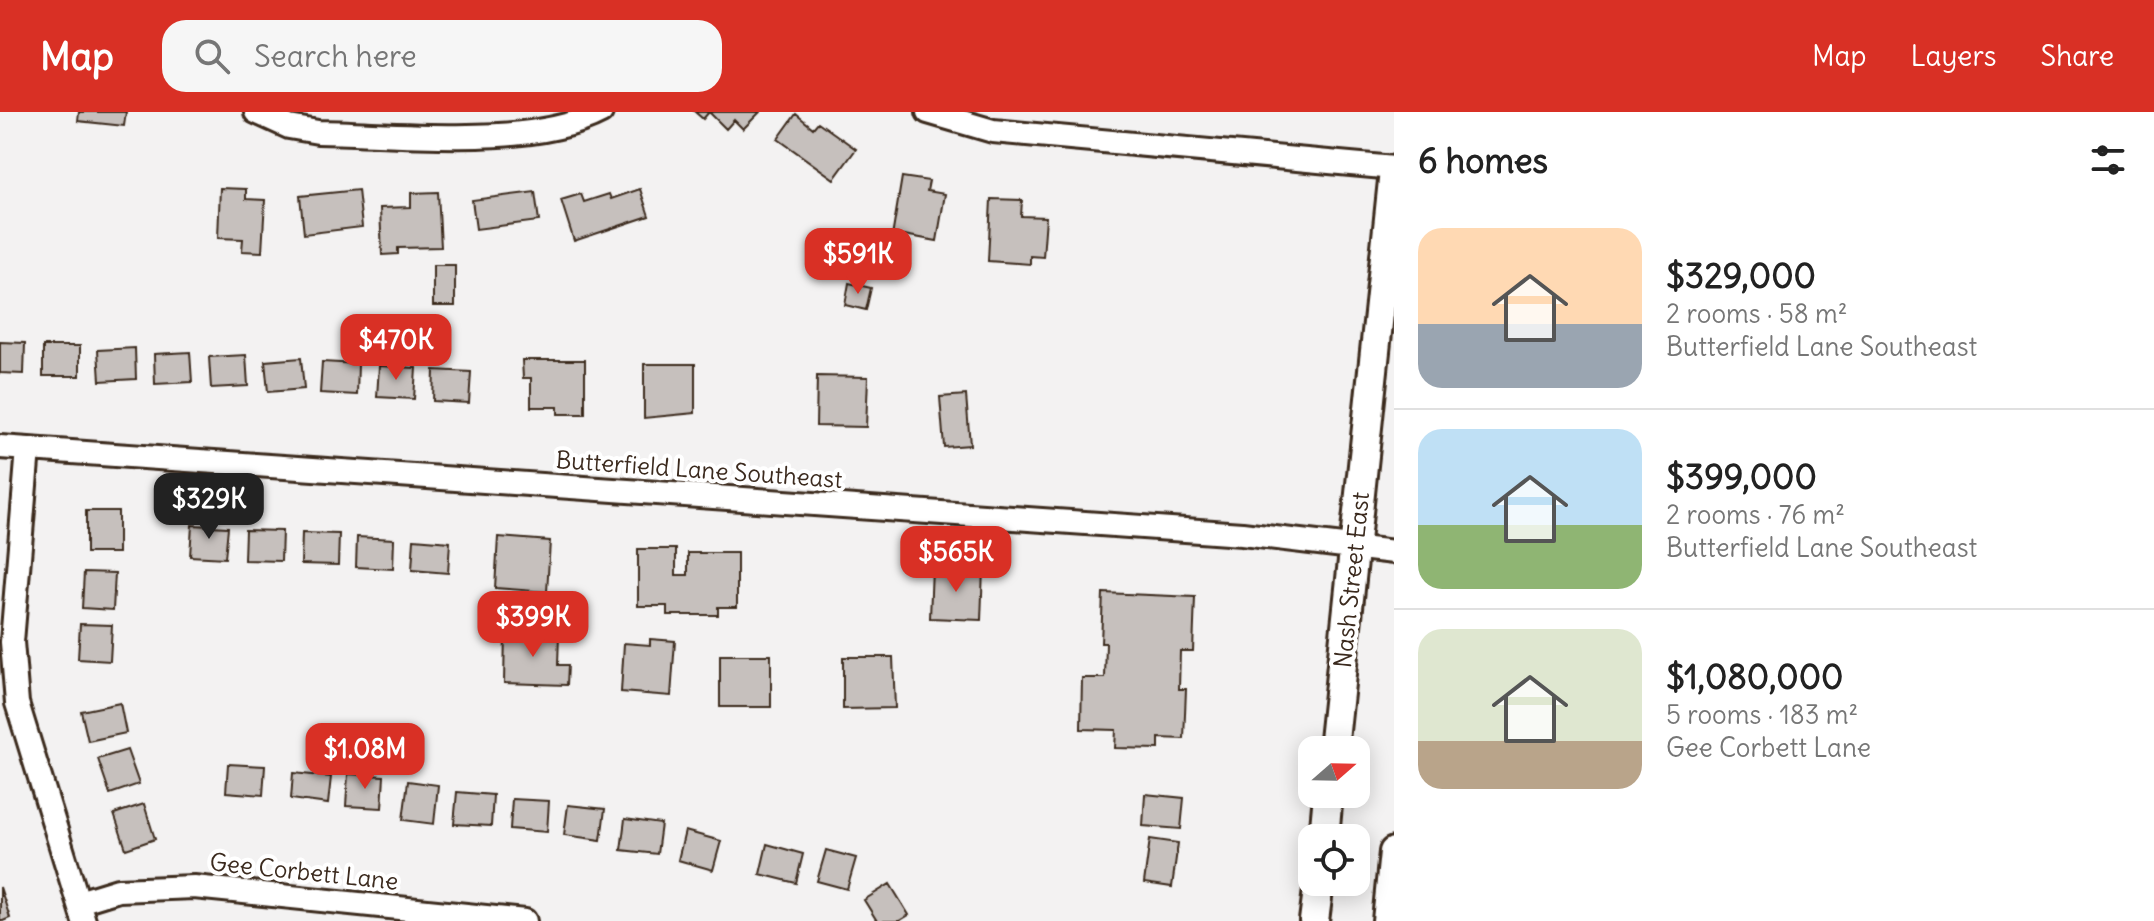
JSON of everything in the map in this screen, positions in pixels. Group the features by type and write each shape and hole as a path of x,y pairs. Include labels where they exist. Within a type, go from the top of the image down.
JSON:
{"main road":[{"name":"Nash Street East","path":"1335,736 1394,170"},
{"path":"1387,921 1394,852"},
{"path":"1314,921 1317,896"}],"street":[{"path":"256,112 289,127 318,132 514,134 564,127 601,112"},
{"path":"928,112 993,131 1394,170"},
{"name":"Butterfield Lane Southeast","path":"0,447 1227,533 1394,552"},
{"path":"28,449 12,642 17,703 82,912"},
{"name":"Gee Corbett Lane","path":"82,912 118,890 194,887 525,921"}],"building":[{"path":"79,112 126,112 124,126 78,121"},
{"path":"695,112 709,112 703,119"},
{"path":"709,112 760,112 743,129 734,120 726,129"},
{"path":"796,114 813,128 818,122 856,149 834,179 778,139"},
{"path":"902,177 929,181 927,191 945,194 937,241 904,235 904,239 892,237"},
{"path":"220,188 246,189 246,199 265,200 262,252 242,251 243,239 218,238"},
{"path":"640,189 649,216 574,241 561,200 581,194 584,202 609,194 611,199"},
{"path":"358,190 362,227 304,234 300,196"},
{"path":"438,192 441,247 398,248 398,254 382,255 380,208 411,207 411,193"},
{"path":"535,192 539,221 476,229 472,200"},
{"path":"991,199 1022,200 1021,216 1046,217 1043,257 1030,256 1030,264 988,261"},
{"path":"433,265 455,265 455,306 433,306"},
{"path":"849,283 871,288 866,310 845,305"},
{"path":"0,342 25,343 24,374 0,373"},
{"path":"43,346 80,346 80,376 43,376"},
{"path":"135,348 136,379 100,381 98,350"},
{"path":"190,352 192,382 155,384 154,354"},
{"path":"246,355 248,386 211,388 209,357"},
{"path":"301,358 304,389 268,392 265,361"},
{"path":"522,360 585,360 585,414 558,414 558,407 531,407 531,378 523,378"},
{"path":"322,362 358,364 357,395 320,393"},
{"path":"644,364 695,364 695,413 644,418"},
{"path":"379,366 416,368 414,399 377,397"},
{"path":"434,370 471,372 469,403 433,401"},
{"path":"817,376 868,377 866,427 816,426"},
{"path":"966,395 970,445 944,447 940,397"},
{"path":"86,511 118,511 118,553 86,553"},
{"path":"192,525 228,527 225,558 190,556"},
{"path":"245,530 282,531 281,561 244,560"},
{"path":"302,533 339,534 338,565 301,564"},
{"path":"357,537 394,539 393,569 356,567"},
{"path":"498,537 550,541 547,592 495,588"},
{"path":"414,539 450,542 448,573 412,570"},
{"path":"638,549 676,549 676,575 688,575 688,553 737,553 737,607 718,607 718,615 667,615 667,606 638,606"},
{"path":"932,567 983,569 981,620 930,618"},
{"path":"84,572 115,573 113,610 82,608"},
{"path":"1103,593 1195,597 1193,651 1180,651 1179,689 1186,689 1184,739 1159,738 1159,749 1115,748 1116,730 1081,729 1082,678 1105,678 1106,643 1101,643"},
{"path":"80,624 112,625 110,661 78,659"},
{"path":"505,632 559,634 558,665 568,665 567,685 504,683"},
{"path":"650,639 675,641 671,696 621,692 624,643 650,645"},
{"path":"720,655 771,655 771,707 720,707"},
{"path":"843,657 893,657 895,708 843,709"},
{"path":"120,703 126,733 88,741 81,711"},
{"path":"127,750 139,784 110,794 98,759"},
{"path":"228,764 265,766 263,795 226,792"},
{"path":"293,773 331,777 328,804 291,799"},
{"path":"348,774 384,776 382,808 346,806"},
{"path":"408,781 438,785 434,824 403,820"},
{"path":"457,792 493,795 491,826 454,824"},
{"path":"1145,794 1184,798 1181,829 1143,826"},
{"path":"512,799 549,801 547,832 510,829"},
{"path":"144,804 155,839 126,849 114,814"},
{"path":"568,805 605,809 601,840 564,835"},
{"path":"625,819 661,824 657,854 621,850"},
{"path":"685,831 721,841 713,870 678,860"},
{"path":"1150,839 1178,843 1172,887 1144,883"},
{"path":"767,844 803,854 796,883 760,874"},
{"path":"826,850 856,858 847,889 817,881"},
{"path":"890,884 909,915 899,921 877,921 864,900"},
{"path":"0,887 10,918 3,921 0,921"}]}
